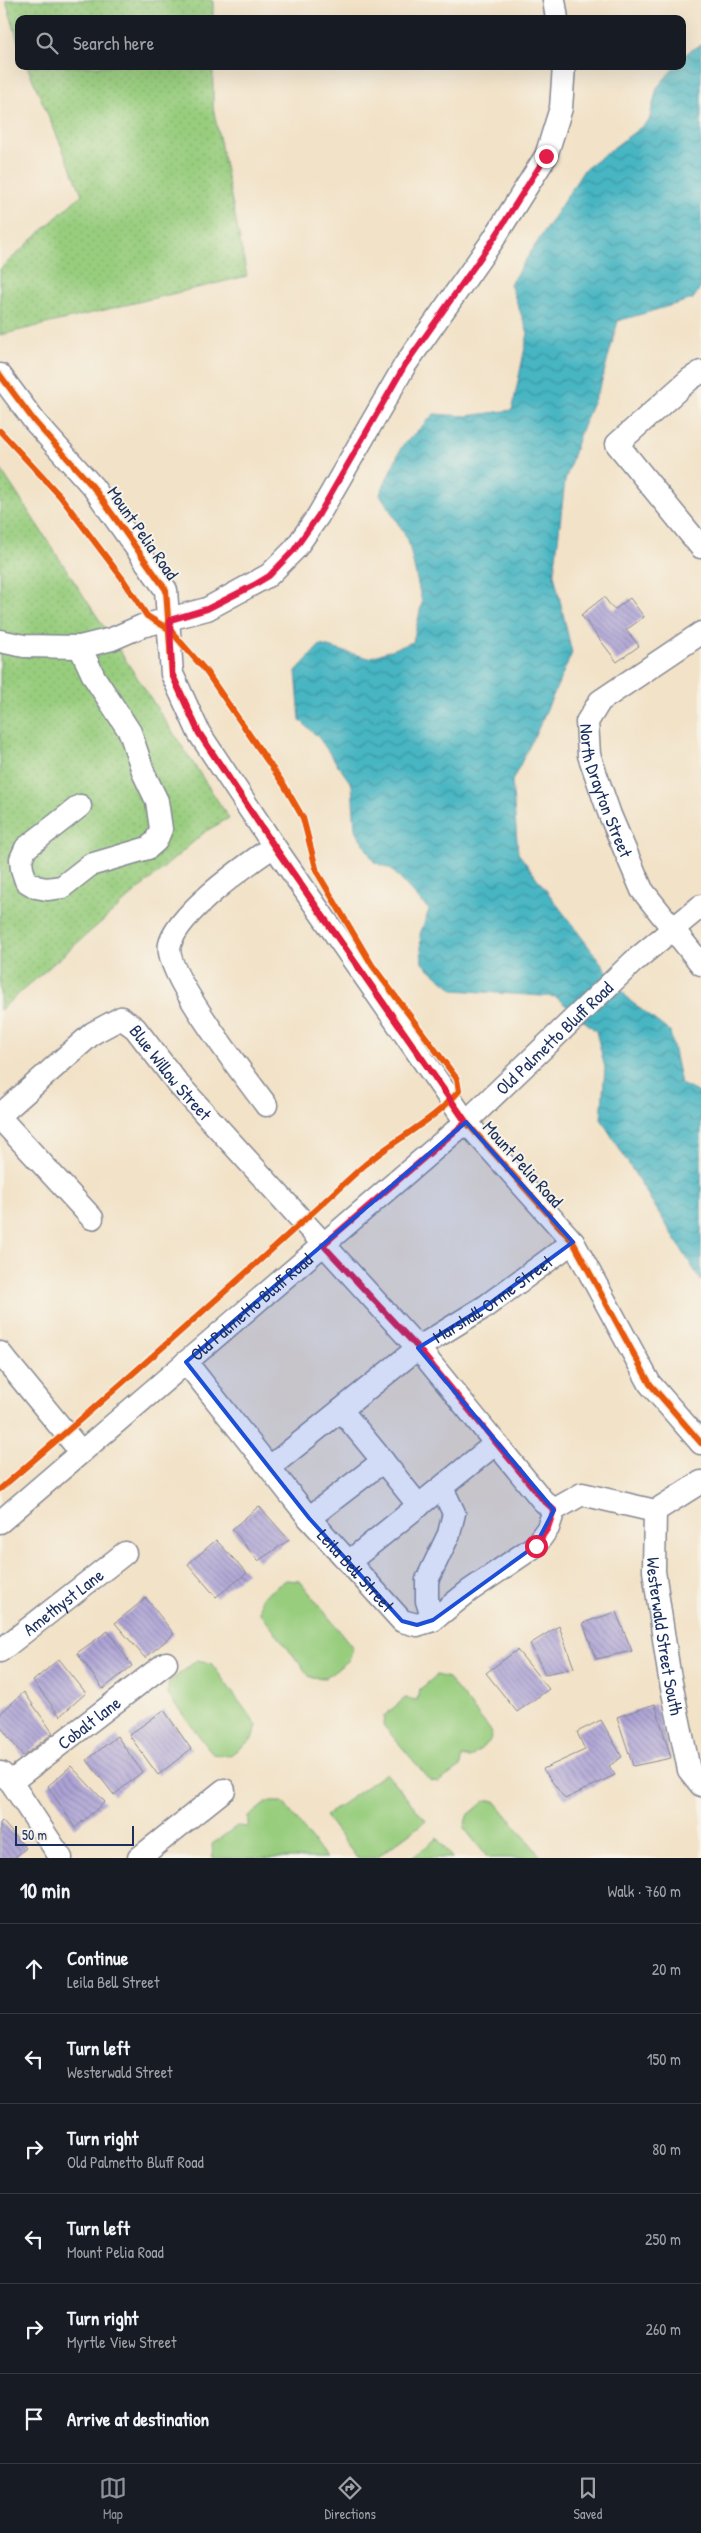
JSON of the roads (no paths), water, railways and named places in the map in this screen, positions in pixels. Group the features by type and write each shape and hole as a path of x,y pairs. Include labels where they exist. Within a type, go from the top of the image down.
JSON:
{"street":[{"path":"554,0 556,15"},
{"path":"0,641 24,646 80,647 112,639 142,626 207,609 269,576 294,550 318,516 405,365 493,240 546,156 561,108 564,70"},
{"path":"701,372 690,379 618,444 701,547"},
{"name":"Mount Pelia Road","path":"0,376 35,422 93,487 166,590 170,620 172,674 199,733 274,846 466,1122 573,1242 650,1384 701,1443"},
{"name":"North Drayton Street","path":"701,633 600,701 587,722 589,755 610,815 642,890 701,964"},
{"path":"80,647 94,677 130,732 144,774 157,801 161,829 156,841 148,848 90,864 62,887 47,890 36,887 26,881 21,859 26,848 80,806"},
{"path":"266,1105 194,1004 180,978 169,946 174,931 227,878 274,846"},
{"name":"Old Palmetto Bluff Road","path":"0,1522 466,1122 633,962 701,906"},
{"name":"Blue Willow Street","path":"0,1116 92,1033 121,1018 135,1028 178,1085 323,1245"},
{"path":"0,1116 92,1218"},
{"name":"Marshall Orme Street","path":"270,1467 418,1348 486,1306 573,1242"},
{"path":"323,1245 418,1348 495,1444 543,1500 554,1510"},
{"path":"0,1353 81,1452"},
{"name":"Leila Bell Street","path":"186,1362 309,1518 350,1561 402,1621 417,1626 433,1620"},
{"path":"341,1410 419,1506"},
{"path":"350,1561 495,1444"},
{"path":"309,1518 383,1461"},
{"path":"442,1488 454,1513 449,1534 427,1580 427,1601 433,1620 469,1591 536,1546 548,1528 554,1510 582,1494 656,1511 701,1482"},
{"name":"Westerwald Street South","path":"656,1511 654,1571 669,1673 689,1770 701,1785"},
{"name":"Amethyst Lane","path":"0,1651 125,1553"},
{"name":"Cobalt lane","path":"6,1777 166,1663"},
{"path":"6,1777 61,1858"},
{"path":"139,1858 224,1790"}],"water":[{"path":"701,45 701,287 693,299 618,321 601,384 580,433 565,481 554,574 572,653 512,781 518,853 629,1000 670,1032 681,1084 701,1094 701,1281 601,1119 605,1068 596,1031 556,997 454,990 422,963 420,934 429,910 391,869 374,862 355,829 352,785 319,738 300,720 296,671 320,645 369,658 413,642 422,602 408,540 380,494 402,446 434,414 467,416 512,410 528,333 510,284 584,170 649,121 657,88 672,70 686,70 687,53"}]}
